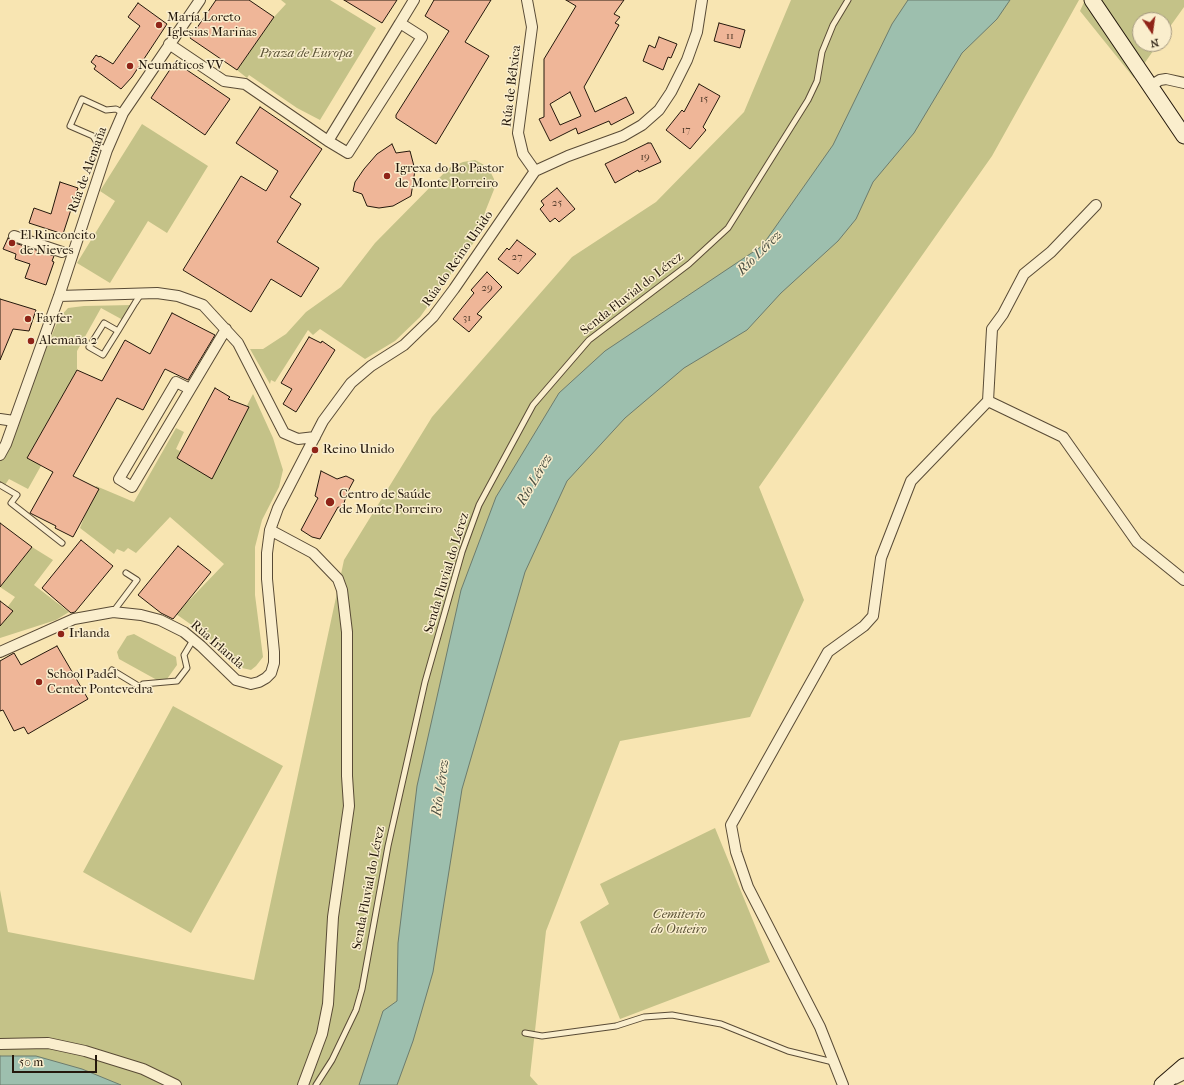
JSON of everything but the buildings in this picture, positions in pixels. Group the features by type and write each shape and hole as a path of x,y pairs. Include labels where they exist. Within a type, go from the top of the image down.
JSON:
{"street":[{"name":"Rúa de Alemaña","path":"0,453 14,421 59,296 106,150 123,113 200,0"},
{"path":"328,141 414,0"},
{"name":"Rúa de Bélxica","path":"527,0 532,27 518,133 523,154 535,171"},
{"path":"535,171 568,156 623,136 642,125 659,110 671,92 687,60 697,32 702,0"},
{"path":"1092,0 1184,136"},
{"path":"169,44 224,81 245,84 348,153 422,37 400,23"},
{"path":"1150,86 1160,80 1166,79 1184,83"},
{"name":"Rúa do Reino Unido","path":"259,682 271,673 274,663 267,579 270,530 278,508 323,421 351,383 371,366 404,345 432,317 454,289 535,171"},
{"path":"844,1085 816,1020 748,887 736,852 730,825 828,652 864,626 873,616 881,558 911,481 988,401 992,329 1003,314 1024,274 1052,252 1096,205"},
{"path":"14,236 62,252"},
{"path":"59,296 141,294 178,296 203,306 238,343 284,433 298,439 315,437"},
{"path":"190,389 176,382 119,479 132,487 226,330"},
{"path":"988,401 1062,437 1137,542 1184,580"},
{"path":"0,419 14,421"},
{"path":"270,530 313,553 338,580 342,590 347,632 347,776 349,806 333,917 328,1004 322,1034 303,1085"},
{"name":"Rúa Irlanda","path":"0,652 74,619 113,612 142,615 160,620 173,626 193,640 236,680 251,684 259,682"},
{"path":"0,1044 48,1043 85,1051 143,1069 176,1085"},
{"path":"1163,1085 1184,1066"}],"lane":[{"name":"Senda Fluvial do Lérez","path":"316,1085 332,1060 356,1010 362,989 388,846 425,682 462,552 479,505 534,405 589,340 689,264 728,228 808,100 816,81 822,52 833,25 848,0"},
{"path":"106,150 99,146 93,136 70,126 82,99 106,110 116,109 123,113"},
{"path":"118,330 104,323 89,347 103,355 141,294"},
{"path":"0,485 17,495 11,503 62,543"},
{"path":"113,612 137,580 126,573"},
{"path":"112,670 140,687 143,684 177,681 187,668 184,655 193,640"},
{"path":"525,1033 542,1036 616,1026 644,1017 672,1015 721,1024 788,1051 834,1062"},
{"path":"1163,1085 1184,1078"}],"green space":[{"name":"Praza de Europa","path":"281,0 330,0 376,28 320,120 297,108 249,75 247,78 237,70 274,17 286,4"},
{"path":"791,0 1079,0 992,156 759,487 804,600 750,717 620,741 546,931 530,1076 538,1085 0,1085 0,890 8,932 254,980 344,560 432,417 572,257 656,202 744,112"},
{"path":"1085,0 1184,0 1184,7 1172,24 1172,12 1132,12 1132,52 1152,52 1134,78 1080,11"},
{"path":"142,124 208,166 167,233 148,221 110,283 77,263 115,201 100,191"},
{"path":"475,160 488,167 494,179 495,187 485,212 490,220 420,317 395,341 365,359 320,329 313,335 308,330 275,382 271,380 270,384 250,349 263,349 286,334 306,312 341,287 375,243 449,168 463,162"},
{"path":"132,305 123,320 101,308 77,351 77,370 27,458 42,464 28,489 9,479 5,485 0,482 0,459 59,318 68,308 84,306"},
{"path":"253,394 273,438 283,470 279,487 262,520 255,547 255,595 263,657 251,670 242,668 206,635 176,614 224,564 170,517 136,553 128,548 124,552 117,549 114,554 80,528 96,486 134,502 176,428 184,432 176,449 214,469"},
{"path":"32,547 53,560 34,585 69,612 56,620 0,638 0,617 15,597 0,587"},
{"path":"134,634 176,657 177,665 167,679 157,680 119,659 117,652 127,636"},
{"path":"173,706 283,766 191,933 83,872"},
{"name":"Cemiterio do Outeiro","path":"715,828 770,962 620,1019 580,922 609,904 600,884"}],"water":[{"name":"Río Lérez","path":"908,0 1010,0 997,19 962,53 914,133 873,182 856,219 838,241 781,293 747,330 684,368 625,418 567,481 525,572 462,789 433,972 413,1041 397,1085 359,1085 383,1011 397,1001 398,943 417,786 461,590 496,497 559,393 605,351 762,246 833,145 892,24"},
{"path":"0,1056 36,1056 82,1069 121,1085 0,1085"}],"place":[{"name":"María Loreto Iglesias Mariñas","path":"159,25"},
{"name":"Neumáticos VV","path":"130,66"},
{"name":"Igrexa do Bo Pastor de Monte Porreiro","path":"387,176"},
{"name":"El Rinconcito de Nieves","path":"12,243"},
{"name":"Fayfer","path":"28,319"},
{"name":"Alemaña 2","path":"31,341"},
{"name":"Reino Unido","path":"315,450"},
{"name":"Centro de Saúde de Monte Porreiro","path":"330,502"},
{"name":"Irlanda","path":"61,634"},
{"name":"School Padel Center Pontevedra","path":"39,682"}]}
